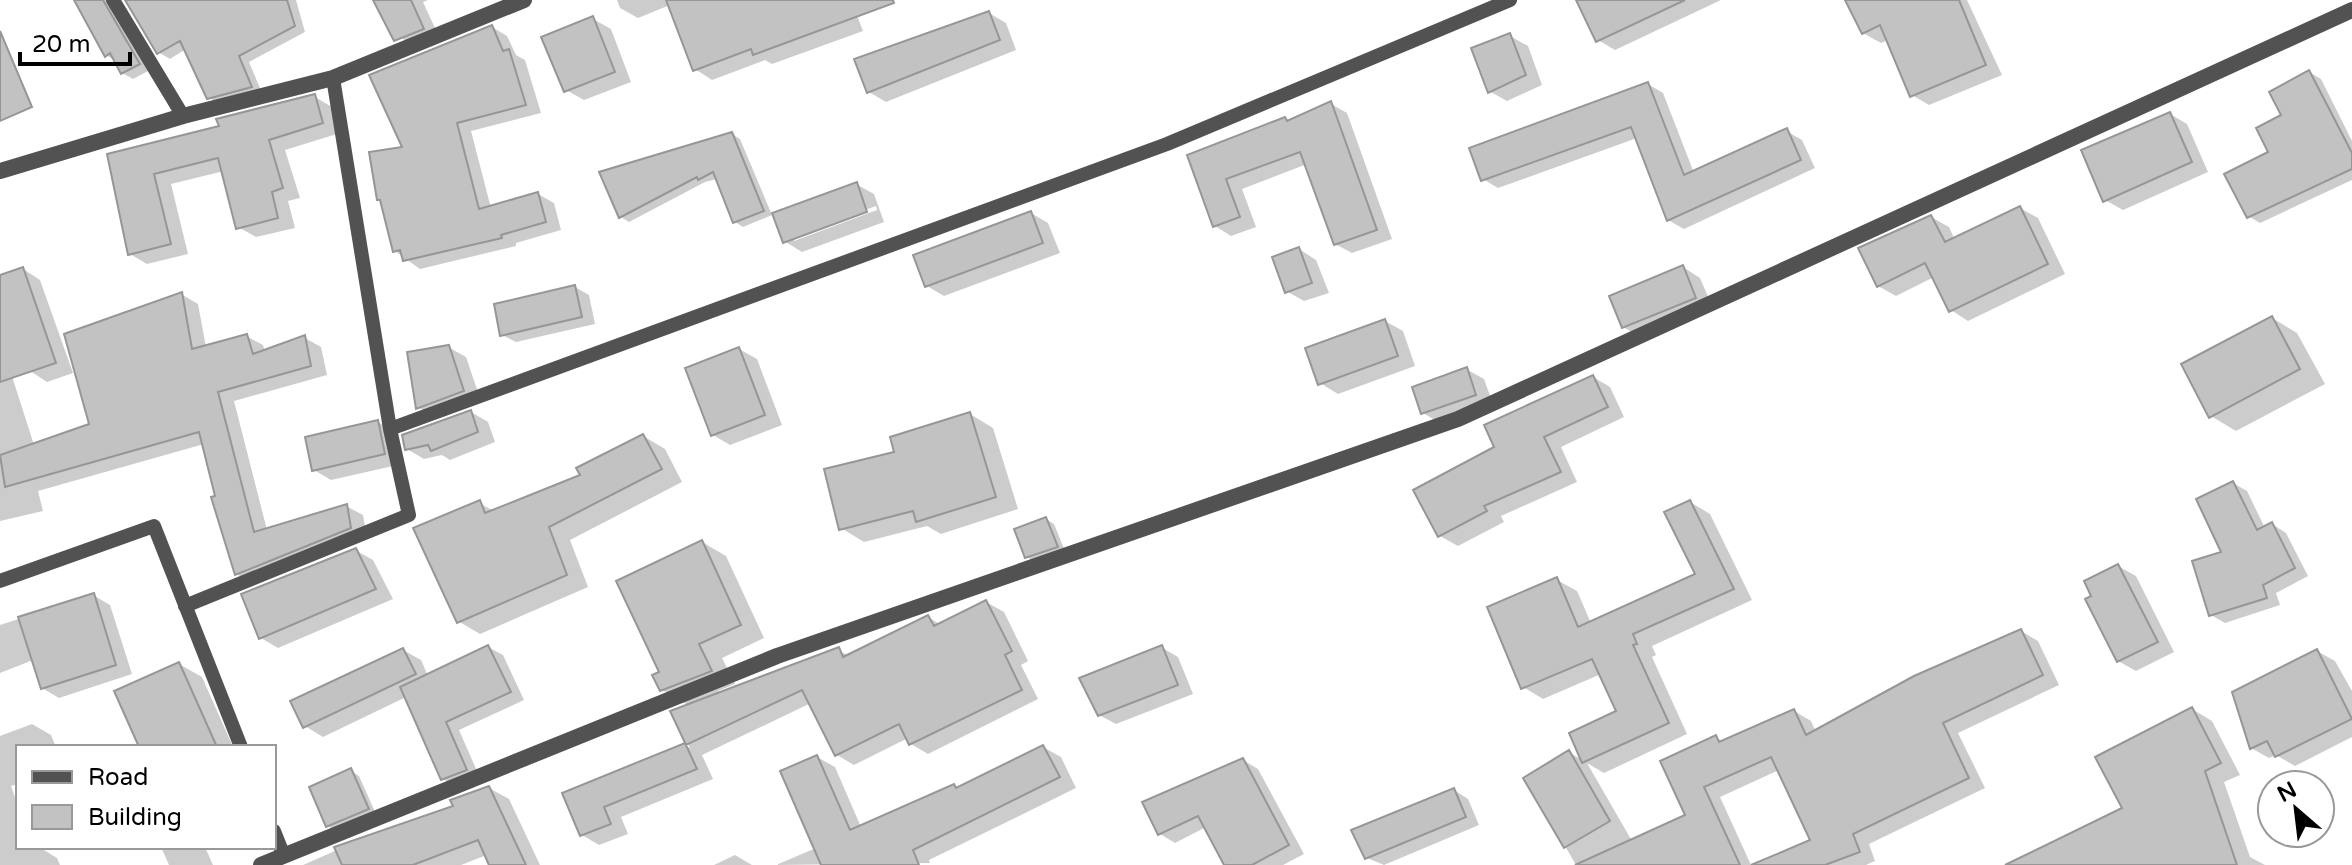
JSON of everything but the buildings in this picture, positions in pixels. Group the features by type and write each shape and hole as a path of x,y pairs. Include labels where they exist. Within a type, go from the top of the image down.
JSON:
{"street":[{"path":"0,171 183,116 333,78 524,0"},
{"path":"261,865 777,656 1458,419 2352,10"}],"lane":[{"path":"113,0 183,116"},
{"path":"390,429 1167,144 1510,0"},
{"path":"185,606 409,515 390,429 333,78"},
{"path":"0,581 154,526 240,745"},
{"path":"276,836 284,856"}]}
